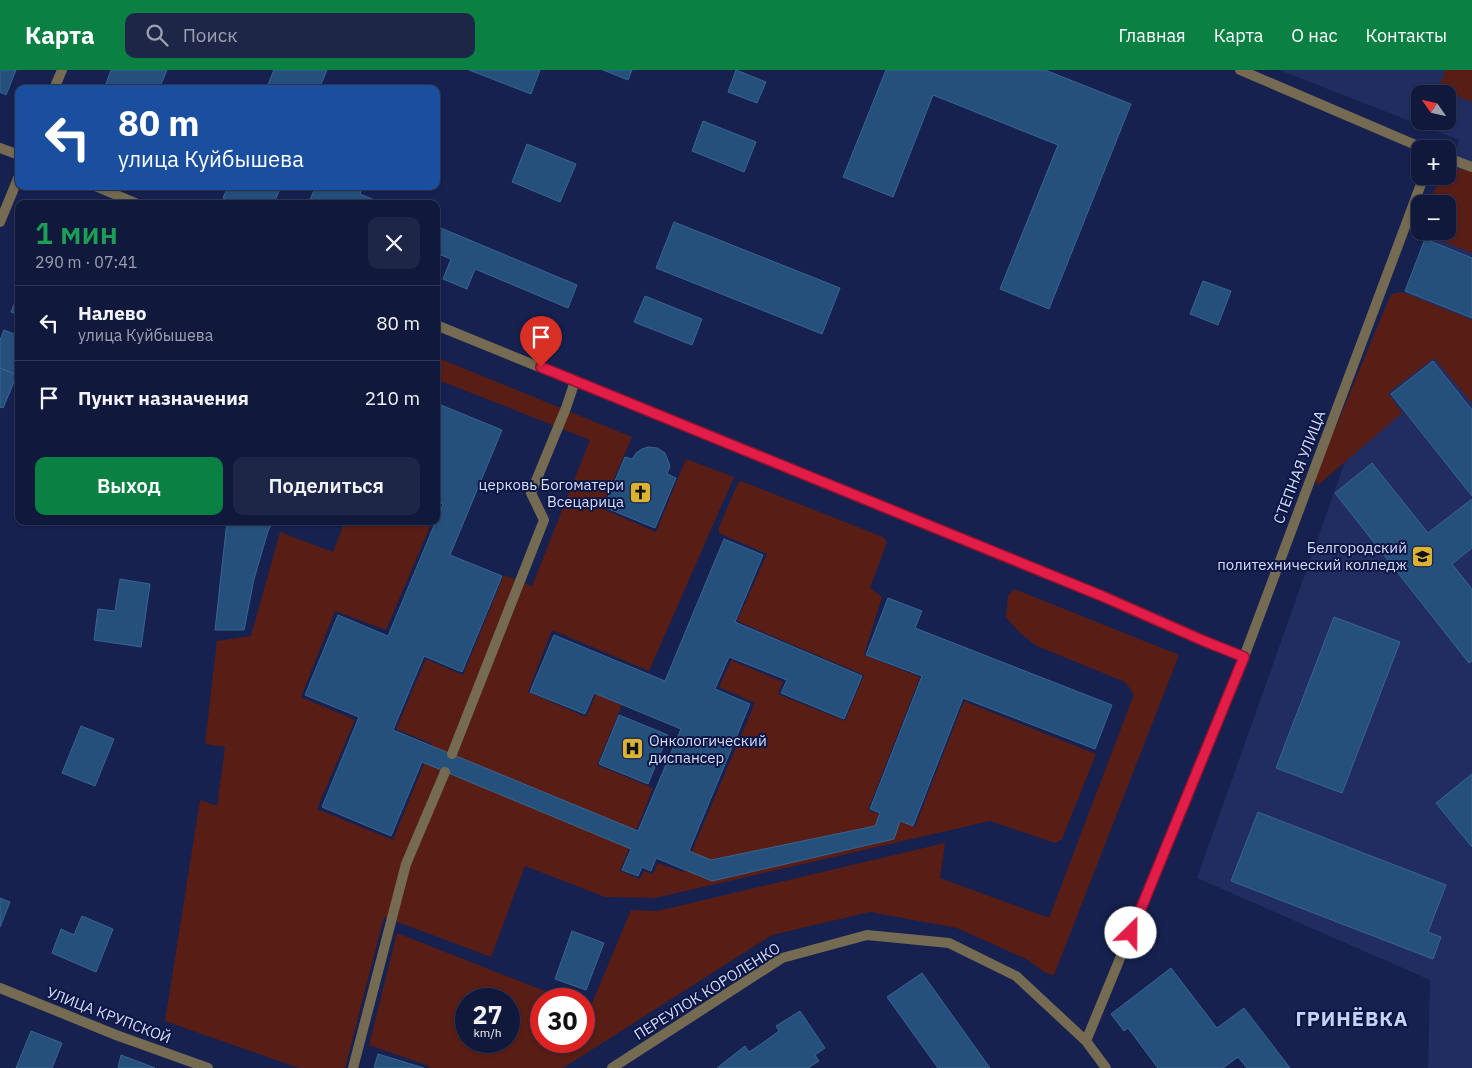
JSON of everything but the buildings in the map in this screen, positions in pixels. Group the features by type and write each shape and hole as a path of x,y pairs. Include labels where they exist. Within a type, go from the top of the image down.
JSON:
{"street":[{"path":"56,85 62,70"},
{"path":"1240,70 1411,143"},
{"path":"0,148 15,154"},
{"path":"1456,161 1472,167"},
{"name":"СТЕПНАЯ УЛИЦА","path":"1086,1041 1244,657 1421,185"},
{"path":"0,222 15,186"},
{"path":"105,190 128,200"},
{"path":"440,327 1102,596 1244,657"},
{"path":"452,754 544,520 531,494 575,381"},
{"path":"353,1068 406,864 445,772"},
{"name":"ПЕРЕУЛОК КОРОЛЕНКО","path":"612,1068 782,958 867,935 949,943 1016,976 1086,1041"},
{"name":"УЛИЦА КРУПСКОЙ","path":"0,988 116,1035 208,1068"},
{"path":"1086,1041 1106,1068"}],"shaded area":[{"path":"1279,70 1472,70 1472,1068 1428,1068 1430,980 1197,878 1424,240 1456,240 1456,195 1448,195 1448,185 1456,185 1456,149 1459,140 1433,130 1456,130 1456,85 1411,85 1411,121"},
{"path":"1446,70 1472,70 1472,102 1456,96 1456,85 1440,85"},
{"path":"1472,169 1472,253 1440,240 1456,240 1456,195 1432,195 1437,185 1456,185 1456,170"},
{"path":"1402,292 1472,320 1472,403 1434,358 1388,393 1402,413 1317,486 1315,477 1391,294"},
{"path":"440,359 632,437 601,508 656,532 686,459 734,477 649,671 552,630 528,692 586,717 596,694 622,705 597,765 653,788 620,871 640,879 644,871 653,874 658,863 683,872 755,703 719,687 731,660 783,682 778,694 845,721 864,675 737,621 767,554 719,533 719,527 738,483 741,481 883,537 887,542 870,588 882,597 864,655 920,677 868,810 915,827 964,701 1096,754 1062,839 1055,843 990,821 655,898 605,897 525,866 491,957 384,917 345,1068 299,1068 165,1021 200,800 217,806 225,747 205,744 217,641 251,636 280,532 333,552 343,525 425,525 430,527 386,630 335,611 301,697 355,720 317,809 393,840 432,744 396,729 426,659 463,675 504,575 532,586 590,440 440,381"},
{"path":"1014,589 1179,655 1054,975 1046,973 1026,959 957,928 870,912 772,935 595,1048 595,996 631,910 657,911 945,843 940,878 1049,918 1134,694 1125,682 1037,646 1020,633 1006,617 1008,596"},
{"path":"397,933 537,988 530,988 530,1053 587,1053 563,1068 428,1068 429,1066 369,1045"}],"place":[{"name":"церковь Богоматери Всецарица","path":"640,493"},
{"name":"Белгородский политехнический колледж","path":"1423,556"},
{"name":"Онкологический диспансер","path":"633,749"}],"district":[{"name":"ГРИНЁВКА","path":"1352,1018"}],"route":[{"path":"541,367 1102,596 1244,657 1131,933"}]}
